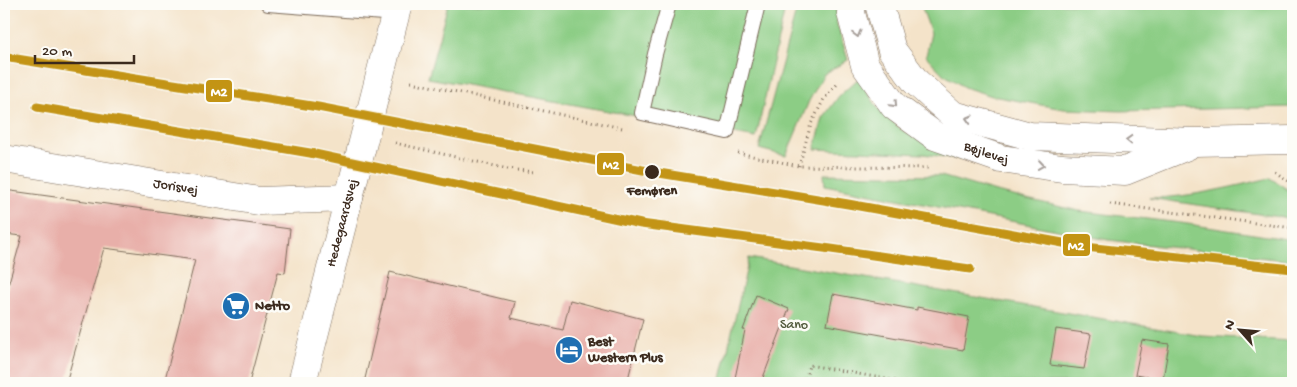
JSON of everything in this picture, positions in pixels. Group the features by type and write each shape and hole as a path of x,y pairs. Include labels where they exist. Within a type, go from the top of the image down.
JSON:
{"street":[{"name":"Bøjlevej","path":"852,4 852,13 865,65 894,106 935,136 1000,159 1062,168 1125,171 1195,142"},
{"name":"Bøjlevej","path":"879,4 892,50 916,82 954,115 1030,136 1195,142 1293,140"},
{"name":"Hedegaardsvej","path":"302,383 397,9"},
{"name":"Jorisvej","path":"4,159 259,201 349,198"}],"lane":[{"path":"268,4 397,9"},
{"path":"669,4 642,113 727,132 758,4"}],"path":[{"path":"468,4 474,5"},
{"path":"380,76 624,128"},
{"path":"420,149 508,169 534,172"},
{"path":"731,151 800,166 935,168"},
{"path":"1103,203 1293,228"},
{"path":"805,383 808,365 908,383"}],"green space":[{"path":"448,4 786,4 756,138 428,78"},
{"path":"798,4 836,4 837,24 848,60 824,74 809,101 786,156 759,149"},
{"path":"922,4 1293,4 1293,107 1121,111 1063,109 992,96 964,87 943,74 926,56 931,33"},
{"path":"859,78 877,107 902,130 960,159 923,154 815,149 823,118 839,96"},
{"path":"824,174 941,176 996,192 1079,211 1181,223 1293,240 1293,261 1108,240 825,185"},
{"path":"1270,178 1293,193 1293,219 1149,198 1195,194"},
{"name":"Sano","path":"749,258 1202,336 1293,341 1293,383 720,383"}],"building":[{"path":"4,190 290,229 285,273 278,272 249,383 164,383 195,260 104,248 66,383 4,383 4,300 22,236 4,234"},
{"path":"390,272 515,302 511,318 563,330 570,300 643,319 627,383 364,383"},
{"path":"833,294 917,310 917,307 969,317 963,350 827,325"},
{"path":"756,295 789,309 761,383 734,383 745,330 743,330"},
{"path":"1056,329 1091,334 1084,369 1050,365"},
{"path":"1142,340 1169,344 1163,379 1135,375"}],"transit line":[{"name":"M2","path":"4,57 318,107 653,172 848,204 1085,247 1293,269"},
{"name":"M2","path":"37,107 310,153 641,224 970,269"}],"place":[{"name":"Femøren","path":"652,172"},
{"name":"Netto","path":"236,306"},
{"name":"Best Western Plus","path":"569,350"}]}
